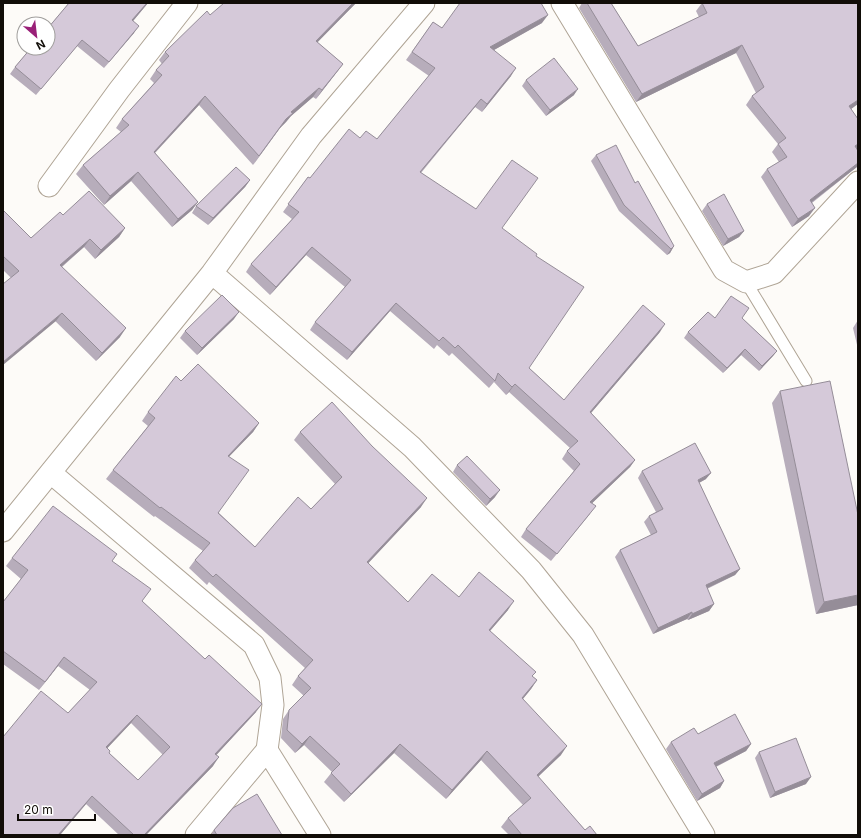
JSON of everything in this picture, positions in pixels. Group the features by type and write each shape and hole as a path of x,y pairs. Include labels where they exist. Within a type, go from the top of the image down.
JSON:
{"street":[{"path":"49,186 187,3"},
{"path":"3,531 212,273 311,136 424,3"},
{"path":"562,3 724,270 746,282 774,273 858,182"},
{"path":"212,273 412,447 531,570 583,635 704,835"},
{"path":"51,473 254,645 270,678 273,705 268,750 196,835"},
{"path":"268,750 320,835"}],"lane":[{"path":"746,282 806,381"}],"building":[{"path":"69,3 147,3 132,20 139,26 109,62 82,40 41,89 15,67 24,56 56,56 56,18"},
{"path":"224,3 353,3 316,41 343,64 322,90 319,88 291,112 293,113 286,119 259,156 205,96 154,152 198,202 178,219 138,172 110,196 83,165 129,125 122,119 162,75 156,70 169,56 165,52 207,11 210,15"},
{"path":"460,3 541,3 548,15 490,47 516,68 487,104 481,99 420,172 476,209 512,160 538,178 502,228 537,254 536,256 584,287 529,368 564,400 643,305 665,324 590,412 635,460 590,502 596,506 557,554 526,529 580,464 567,451 578,441 515,384 512,387 498,373 495,381 458,345 455,348 443,337 439,341 396,303 352,352 315,322 351,280 312,247 276,287 251,264 299,212 288,204 308,177 310,178 349,129 360,138 366,131 377,139 435,68 412,52 433,22 442,28"},
{"path":"587,3 611,3 638,46 707,13 702,3 858,3 858,100 849,106 858,119 858,144 855,146 858,151 858,163 810,200 815,208 798,219 767,169 787,157 778,144 786,138 752,96 764,87 742,45 642,94"},
{"path":"554,58 578,89 550,110 526,80"},
{"path":"616,145 635,183 638,181 674,246 671,249 624,205 596,155"},
{"path":"236,167 250,180 213,218 196,206"},
{"path":"89,191 125,228 101,250 90,239 60,265 126,328 102,353 62,313 3,362 3,284 19,271 3,256 3,210 31,238 60,212 63,215"},
{"path":"724,194 744,231 728,239 707,204"},
{"path":"222,295 239,312 202,348 185,331"},
{"path":"731,296 749,308 742,318 777,351 762,366 745,349 727,368 688,332 708,312 715,318"},
{"path":"198,364 259,423 228,456 249,470 218,513 255,547 298,497 311,509 342,477 300,432 332,402 372,446 427,498 367,562 408,602 432,574 459,597 479,572 514,601 489,630 536,672 532,676 537,680 522,698 567,746 537,775 585,830 590,826 597,835 522,835 508,818 531,798 487,751 452,790 400,744 351,794 331,773 340,764 310,736 302,744 287,730 289,710 311,688 298,676 313,660 216,574 213,577 195,560 210,543 161,507 160,508 113,470 155,418 148,412 176,376 181,381"},
{"path":"830,381 858,515 858,595 824,602 780,391"},
{"path":"695,443 711,473 698,480 740,569 706,585 714,604 692,614 692,612 658,628 620,550 657,532 649,516 663,509 642,471"},
{"path":"467,456 500,490 490,499 457,465"},
{"path":"53,506 117,554 112,561 151,589 142,601 205,659 209,655 262,704 215,754 219,757 144,835 134,835 92,796 58,835 3,835 3,737 41,691 68,713 97,682 64,657 45,682 3,651 3,602 28,570 12,558","holes":["137,715 170,747 138,780 109,753 110,751 106,747"]},
{"path":"735,714 751,744 714,763 724,781 702,794 671,742 694,728 698,734"},
{"path":"796,738 811,777 775,792 759,752"},
{"path":"257,794 282,835 217,835 214,830 233,808"}]}
